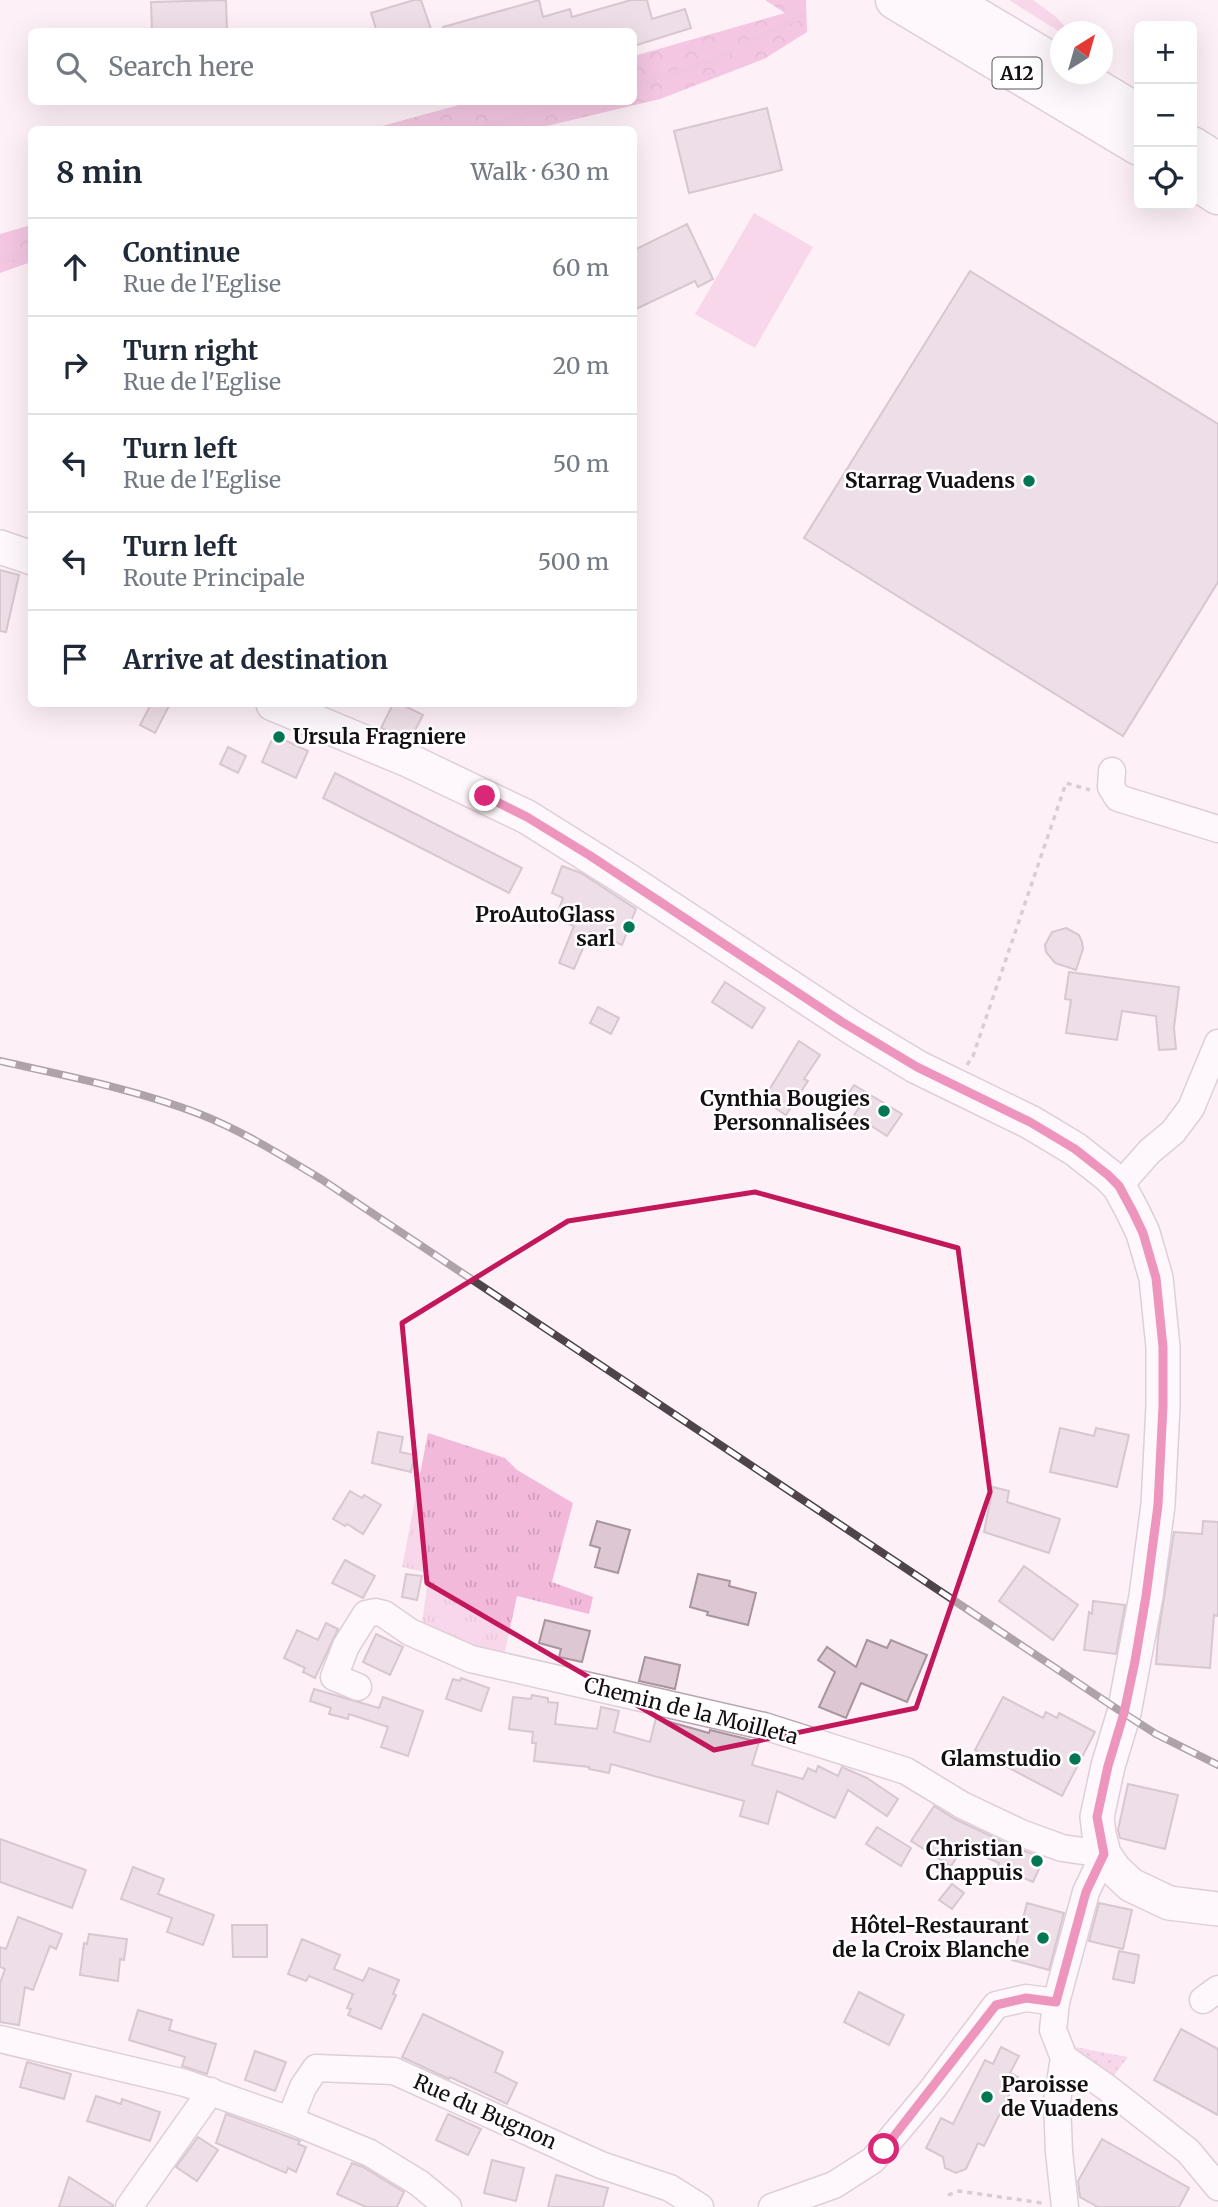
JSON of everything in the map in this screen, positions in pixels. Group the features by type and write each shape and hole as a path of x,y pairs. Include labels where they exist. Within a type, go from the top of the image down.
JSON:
{"highway":[{"name":"A12","path":"895,0 1134,143"},
{"name":"A12","path":"948,0 1050,61"},
{"name":"A12","path":"1089,84 1134,111"},
{"path":"1194,147 1218,162"},
{"path":"1197,181 1218,195"}],"main road":[{"path":"0,547 28,557"},
{"path":"280,707 410,761 527,817 854,1029 917,1067 1030,1122 1075,1149 1119,1186 1143,1233 1156,1278 1163,1347 1163,1406 1158,1505 1146,1596 1124,1713 1108,1766 1097,1817 1104,1854 1131,1885 1169,1903 1218,1909"}],"street":[{"path":"1112,771 1111,787 1118,798 1218,829"},
{"path":"1119,1186 1150,1152 1173,1132 1191,1108 1218,1043"},
{"name":"Chemin de la Moilleta","path":"358,1687 334,1677 346,1646 366,1614 376,1612 384,1614 410,1632 471,1659 764,1726 906,1771 962,1805 1021,1833 1062,1848 1104,1854"},
{"path":"1065,2207 1057,2101 1064,2058 1053,2030 1056,2002 1086,1892 1104,1854"},
{"path":"772,2207 834,2185 873,2160 996,2005 1026,1998 1056,2002"},
{"path":"0,2039 144,2072 211,2091 290,2120 370,2153 419,2183 448,2207"},
{"path":"1064,2058 1188,2151 1218,2187"},
{"name":"Rue du Bugnon","path":"290,2120 303,2087 316,2068 394,2071 601,2165 670,2188 700,2207"},
{"path":"129,2207 211,2091"}],"path":[{"path":"966,1067 973,1056 1066,783 1118,798"},
{"path":"948,2195 959,2191 1065,2207"}],"highlighted area":[{"path":"755,1192 958,1248 990,1492 916,1708 714,1750 427,1583 402,1323 568,1221"}],"green space":[{"path":"765,0 806,0 807,32 764,59 660,99 637,104 637,55 785,13"},
{"path":"1009,0 1033,0 1060,21 1050,21 1050,26"},
{"path":"459,105 635,105 547,126 382,126"},
{"path":"754,213 813,247 755,348 695,314"},
{"path":"28,226 28,263 0,273 0,234"},
{"path":"428,1433 505,1458 517,1470 573,1503 552,1582 593,1597 589,1614 517,1596 503,1660 421,1629 429,1573 402,1567"},
{"path":"1070,2046 1128,2057 1112,2078"}],"building":[{"path":"226,0 227,28 152,28 151,2"},
{"path":"421,0 431,28 376,28 371,13"},
{"path":"539,0 543,17 570,9 572,17 631,0 647,0 652,19 685,9 691,28 637,45 637,28 443,27"},
{"path":"767,108 782,170 689,193 674,131"},
{"path":"687,224 713,279 698,287 695,281 637,309 637,249"},
{"name":"Starrag Vuadens","path":"970,271 1218,424 1218,582 1123,736 804,538"},
{"path":"0,570 19,575 6,632 0,631"},
{"path":"149,707 168,707 155,733 140,725"},
{"path":"392,707 407,707 423,715 410,740 381,728"},
{"path":"274,735 308,751 296,778 262,762"},
{"path":"228,747 246,756 238,773 220,764"},
{"path":"335,773 522,868 509,893 323,798"},
{"path":"562,866 581,873 636,909 622,945 590,932 574,969 559,963 574,926 555,919 563,898 552,893"},
{"path":"1066,928 1079,935 1082,942 1083,949 1076,970 1055,963 1046,952 1045,945 1052,932"},
{"path":"1069,972 1179,987 1174,1028 1176,1049 1159,1050 1156,1016 1122,1011 1117,1040 1066,1033 1071,1000 1065,999"},
{"path":"725,982 765,1008 752,1028 712,1002"},
{"path":"598,1007 619,1018 611,1034 590,1023"},
{"path":"799,1041 820,1055 804,1079 808,1081 786,1115 763,1100"},
{"path":"854,1085 902,1114 887,1136 854,1115 859,1108 845,1099"},
{"path":"1060,1428 1094,1436 1096,1428 1129,1435 1117,1487 1050,1472"},
{"path":"378,1432 403,1437 400,1452 414,1455 411,1472 372,1463"},
{"path":"993,1487 1009,1491 1007,1502 1060,1519 1049,1553 984,1532"},
{"path":"350,1491 362,1498 364,1495 381,1505 363,1534 333,1519"},
{"path":"597,1521 630,1530 618,1573 595,1567 600,1548 590,1545"},
{"path":"1203,1521 1218,1522 1218,1616 1214,1615 1210,1668 1156,1664 1174,1532 1202,1534"},
{"path":"345,1560 375,1576 363,1598 332,1583"},
{"path":"1024,1566 1078,1605 1053,1640 999,1601"},
{"path":"406,1574 422,1576 417,1600 402,1597"},
{"path":"698,1574 730,1581 729,1586 756,1593 748,1625 707,1615 708,1612 690,1607"},
{"path":"1093,1601 1125,1605 1116,1654 1084,1650"},
{"path":"545,1620 590,1631 582,1662 559,1657 561,1649 539,1643"},
{"path":"326,1623 338,1629 315,1678 303,1672 305,1668 284,1658 297,1630 318,1640"},
{"path":"376,1634 403,1647 390,1675 363,1662"},
{"path":"867,1640 887,1648 891,1640 927,1655 907,1702 861,1683 846,1718 819,1707 835,1672 818,1660 827,1647 856,1667"},
{"path":"645,1657 680,1665 675,1689 639,1681"},
{"path":"461,1678 489,1688 481,1711 446,1699 453,1679 460,1681"},
{"path":"314,1689 379,1708 383,1697 423,1711 408,1756 381,1747 388,1727 349,1714 348,1719 329,1714 331,1708 310,1701"},
{"path":"532,1695 558,1703 555,1724 597,1729 601,1707 619,1711 614,1732 650,1742 656,1718 709,1733 710,1730 759,1742 752,1765 803,1779 808,1768 816,1772 818,1766 838,1776 842,1767 867,1778 898,1799 887,1816 848,1790 835,1818 777,1791 768,1824 740,1816 744,1801 611,1764 609,1773 589,1767 534,1761 536,1743 532,1743 533,1732 509,1729 513,1697 531,1699"},
{"path":"1003,1697 1043,1718 1046,1712 1057,1718 1059,1713 1095,1732 1062,1796 975,1750"},
{"path":"1128,1784 1178,1795 1165,1849 1120,1838 1118,1830"},
{"path":"934,1806 1014,1847 1044,1858 1033,1882 998,1867 999,1863 963,1847 951,1866 911,1841"},
{"path":"877,1827 911,1848 901,1866 866,1844"},
{"path":"0,1839 86,1870 72,1908 0,1882"},
{"path":"133,1867 164,1879 158,1894 214,1915 203,1945 167,1932 172,1918 121,1899"},
{"path":"952,1884 964,1893 952,1909 939,1900"},
{"name":"Hôtel-Restaurant de la Croix Blanche","path":"1027,1903 1064,1913 1049,1970 1012,1960"},
{"path":"1099,1903 1132,1910 1123,1949 1089,1941"},
{"path":"18,1917 62,1934 56,1949 50,1946 33,1990 25,1987 19,2025 0,2022 0,1983 5,1969 0,1967 0,1947 6,1949"},
{"path":"232,1925 267,1925 267,1957 233,1957"},
{"path":"89,1934 127,1939 124,1960 120,1959 118,1981 80,1975 84,1943 87,1944"},
{"path":"302,1939 340,1955 334,1969 363,1981 369,1968 399,1980 393,1994 396,1995 381,2029 348,2015 351,2009 347,2008 353,1994 309,1976 306,1981 288,1974"},
{"path":"1119,1951 1139,1955 1134,1983 1113,1979"},
{"path":"859,1992 904,2015 889,2045 844,2022"},
{"path":"138,2010 172,2020 169,2030 216,2044 207,2074 182,2066 185,2057 129,2040"},
{"path":"423,2014 503,2052 495,2072 517,2083 507,2104 402,2057"},
{"path":"1181,2029 1218,2049 1218,2115 1154,2080"},
{"name":"Paroisse de Vuadens","path":"1001,2047 1019,2056 1010,2073 1018,2077 984,2146 978,2143 966,2169 956,2173 945,2168 943,2157 926,2148 941,2118 953,2124 985,2060 993,2064"},
{"path":"255,2051 286,2062 275,2091 245,2080"},
{"path":"27,2062 71,2074 64,2099 20,2087"},
{"path":"96,2096 121,2104 122,2099 160,2112 150,2141 87,2121"},
{"path":"226,2114 300,2141 298,2144 306,2147 296,2172 288,2168 286,2173 216,2143"},
{"path":"448,2114 481,2129 468,2155 436,2140"},
{"path":"198,2137 218,2150 197,2181 176,2167"},
{"path":"1102,2139 1189,2188 1179,2207 1098,2207 1080,2197 1078,2181"},
{"path":"492,2160 524,2168 516,2201 484,2193"},
{"path":"352,2163 404,2192 397,2207 366,2207 337,2194"},
{"path":"556,2175 608,2188 603,2207 548,2207"},
{"path":"69,2177 113,2205 113,2207 59,2207"}],"waterway":[{"path":"637,84 703,65 803,15"},
{"path":"486,126 562,105"},
{"path":"0,260 28,252"}],"railway":[{"path":"0,1061 173,1104 229,1127 276,1152 321,1179 1114,1707 1156,1734 1218,1765"}],"place":[{"name":"Starrag Vuadens","path":"1029,481"},
{"name":"Ursula Fragniere","path":"279,737"},
{"name":"ProAutoGlass sarl","path":"629,927"},
{"name":"Cynthia Bougies Personnalisées","path":"884,1111"},
{"name":"Glamstudio","path":"1075,1759"},
{"name":"Christian Chappuis","path":"1037,1861"},
{"name":"Hôtel-Restaurant de la Croix Blanche","path":"1043,1938"},
{"name":"Paroisse de Vuadens","path":"987,2097"}],"route":[{"path":"485,796 527,817 589,855 842,1022 917,1067 1030,1122 1075,1149 1119,1186 1143,1233 1156,1278 1163,1347 1158,1505 1135,1661 1097,1817 1104,1854 1086,1892 1056,2002 1026,1998 996,2005 884,2149"}]}
